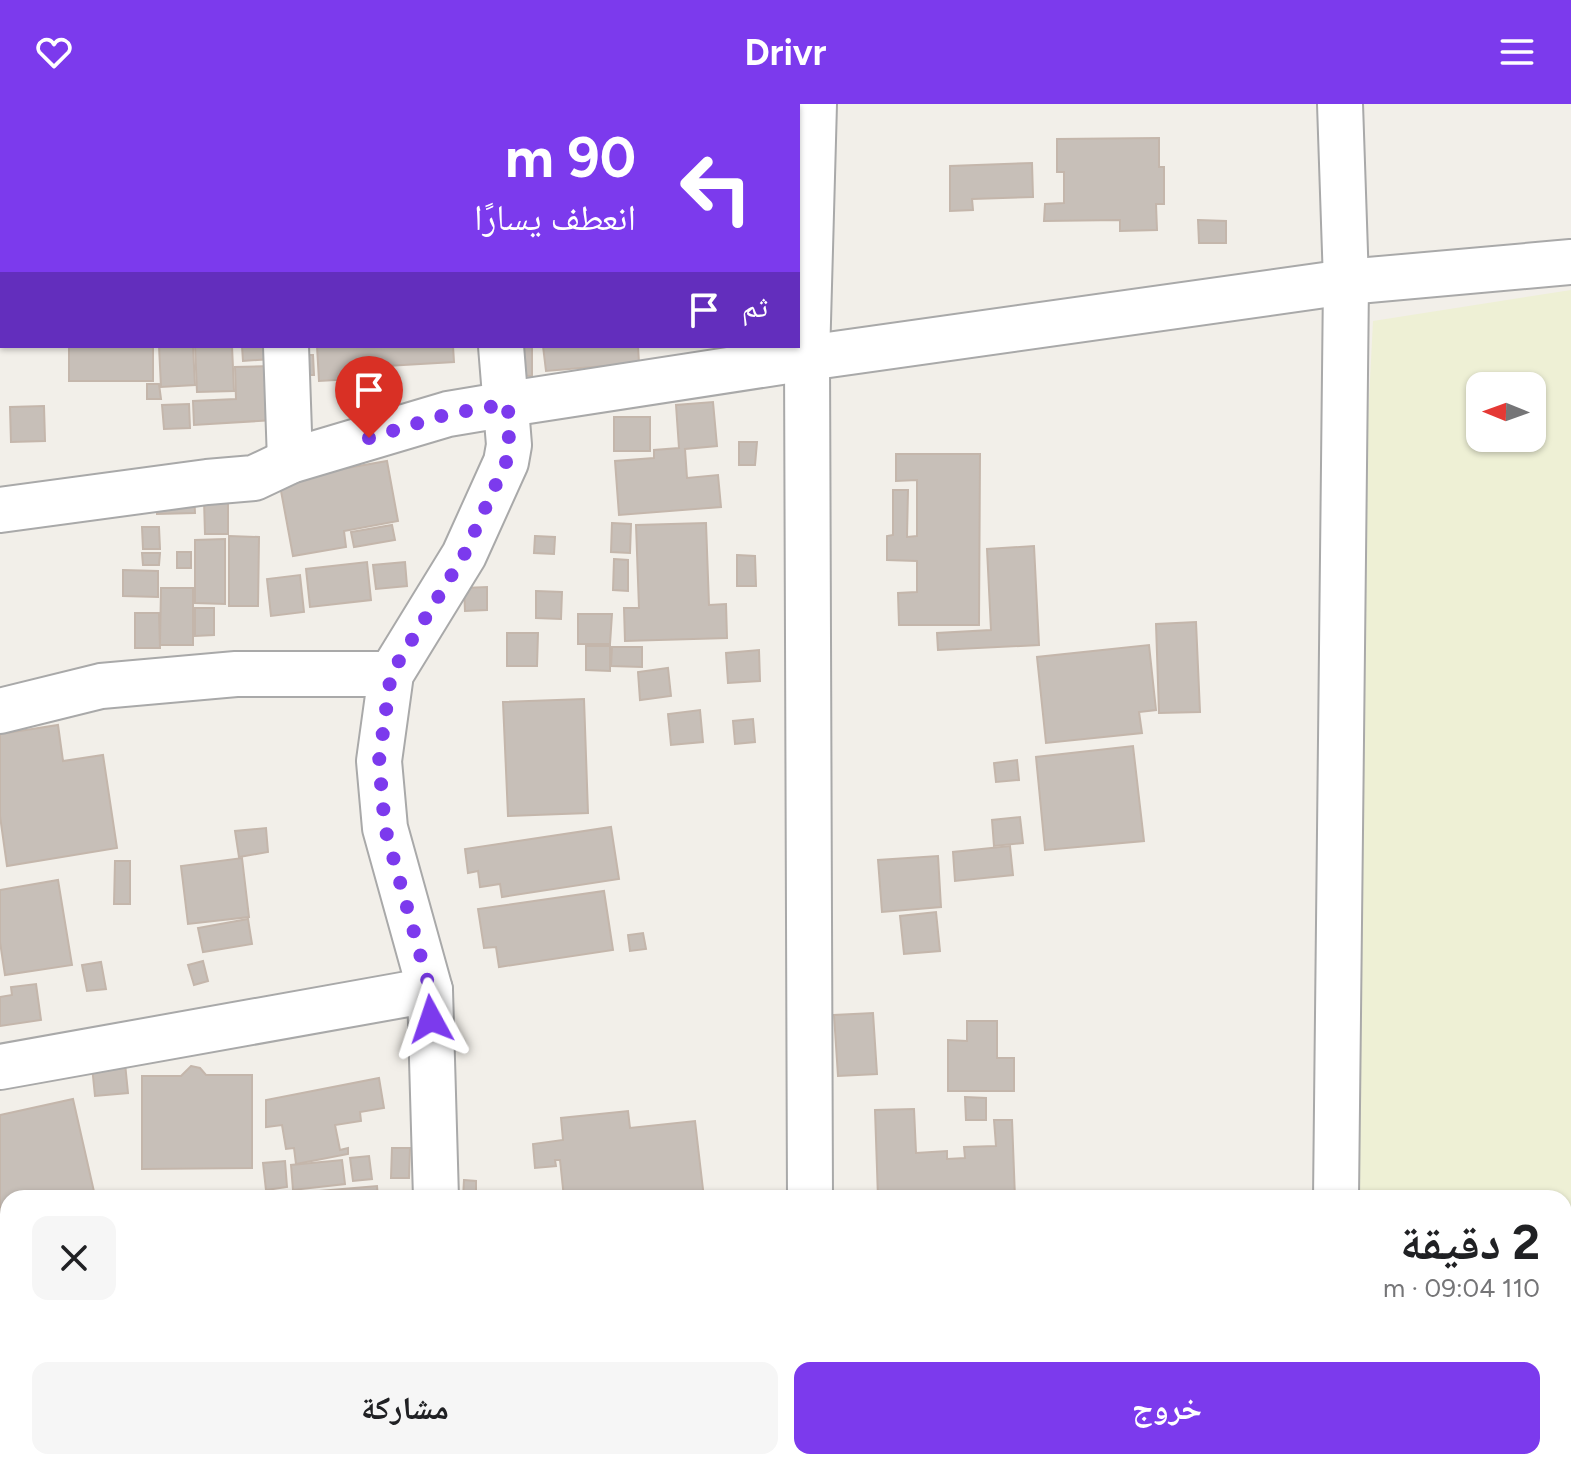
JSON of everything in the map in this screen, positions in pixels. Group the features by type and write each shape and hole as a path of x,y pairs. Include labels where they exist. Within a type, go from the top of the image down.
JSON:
{"street":[{"path":"810,1190 807,358 814,104"},
{"path":"1336,1190 1346,282 1340,104"},
{"path":"0,510 254,478 290,461 448,414 508,404 807,358 1346,282 1571,262"},
{"path":"286,348 290,461"},
{"path":"436,1190 430,990 385,828 379,761 391,674 464,555 500,476 509,445 501,348"},
{"path":"0,711 101,686 236,674 391,674"},
{"path":"0,1067 430,990"}],"green space":[{"path":"1571,290 1571,1190 1328,1190 1373,321"}],"building":[{"path":"1159,138 1159,167 1164,167 1164,204 1156,204 1157,230 1120,231 1120,220 1044,221 1045,204 1064,203 1064,172 1057,172 1057,139"},
{"path":"1032,163 1033,197 972,199 973,210 950,211 950,166"},
{"path":"1198,220 1226,221 1226,243 1199,243"},
{"path":"69,348 153,348 153,381 69,381"},
{"path":"159,348 193,348 195,385 161,387"},
{"path":"195,348 232,348 234,391 197,392"},
{"path":"242,348 270,348 271,359 243,361"},
{"path":"317,348 453,348 454,362 369,367 370,378 319,381"},
{"path":"511,348 532,348 532,376 511,375"},
{"path":"543,348 638,348 639,363 546,371"},
{"path":"302,355 313,355 314,375 302,375"},
{"path":"272,366 274,420 194,425 193,401 236,399 235,367"},
{"path":"147,384 159,384 161,399 147,399"},
{"path":"713,402 717,446 685,449 687,478 718,475 721,507 619,515 615,461 654,458 654,450 679,448 676,405"},
{"path":"189,404 190,428 164,429 162,405"},
{"path":"44,406 45,441 11,442 10,407"},
{"path":"614,417 650,417 650,451 614,451"},
{"path":"739,442 757,442 755,465 739,465"},
{"path":"896,454 980,454 979,625 899,625 898,593 917,592 917,561 887,560 887,536 893,535 893,490 908,490 907,537 917,536 917,480 896,481"},
{"path":"387,461 398,521 344,531 346,547 293,556 279,480"},
{"path":"157,492 194,492 195,513 157,514"},
{"path":"228,499 228,534 205,534 204,500"},
{"path":"612,523 631,524 630,553 611,552"},
{"path":"706,523 709,605 726,604 727,638 625,641 624,608 639,608 636,525"},
{"path":"392,525 395,540 354,547 351,532"},
{"path":"142,527 159,527 160,549 143,549"},
{"path":"229,536 259,537 258,606 229,606"},
{"path":"535,536 555,537 554,554 534,553"},
{"path":"225,539 225,604 195,603 195,540"},
{"path":"1034,546 1039,645 938,650 937,633 991,630 987,549"},
{"path":"177,552 191,552 191,568 177,568"},
{"path":"142,553 160,553 159,565 143,565"},
{"path":"737,555 755,556 756,586 737,586"},
{"path":"614,559 628,560 628,591 613,590"},
{"path":"367,562 371,600 310,607 306,569"},
{"path":"405,562 407,586 376,589 373,565"},
{"path":"123,570 158,571 158,597 123,596"},
{"path":"300,575 304,612 271,616 267,579"},
{"path":"487,587 487,610 465,611 464,588"},
{"path":"161,588 193,588 193,645 160,645"},
{"path":"536,591 562,592 561,619 536,618"},
{"path":"195,608 214,608 214,635 195,636"},
{"path":"135,613 159,613 160,648 135,648"},
{"path":"578,614 612,614 610,644 578,644"},
{"path":"1196,622 1200,712 1159,713 1156,624"},
{"path":"507,633 538,633 537,666 507,666"},
{"path":"1149,645 1156,710 1139,712 1142,733 1046,743 1037,657"},
{"path":"586,646 610,646 610,671 586,670"},
{"path":"612,647 642,647 642,667 611,666"},
{"path":"759,650 760,681 728,683 726,653"},
{"path":"668,668 671,696 640,700 638,672"},
{"path":"584,699 588,813 508,816 503,702"},
{"path":"700,710 703,742 671,745 668,714"},
{"path":"753,719 755,742 735,744 733,721"},
{"path":"58,725 63,761 103,755 117,848 7,866 0,816 0,734"},
{"path":"1133,746 1144,841 1045,850 1036,757"},
{"path":"1017,760 1019,780 996,782 994,763"},
{"path":"1020,817 1023,843 994,846 992,820"},
{"path":"611,827 619,879 502,897 500,884 480,887 478,871 468,873 465,849"},
{"path":"266,828 268,852 239,857 235,831"},
{"path":"1010,846 1013,875 955,881 953,852"},
{"path":"938,856 941,907 882,912 878,860"},
{"path":"242,858 249,917 188,924 181,866"},
{"path":"115,861 130,861 130,904 114,904"},
{"path":"58,880 72,965 5,975 0,942 0,890"},
{"path":"604,891 613,950 499,967 496,947 484,948 478,909"},
{"path":"936,912 940,951 904,954 900,916"},
{"path":"248,919 252,944 203,952 198,928"},
{"path":"643,933 646,949 630,951 628,935"},
{"path":"203,961 208,981 194,985 188,965"},
{"path":"101,962 106,989 87,991 82,965"},
{"path":"36,984 41,1020 0,1026 0,997 12,995 11,987"},
{"path":"873,1013 877,1074 838,1076 834,1015"},
{"path":"967,1021 997,1021 997,1058 1014,1058 1014,1091 948,1091 948,1040 967,1041"},
{"path":"125,1063 128,1093 95,1096 92,1066"},
{"path":"191,1066 200,1068 206,1075 252,1075 252,1168 142,1169 142,1076 181,1076"},
{"path":"379,1078 384,1108 360,1112 361,1121 335,1125 340,1150 348,1148 348,1154 296,1164 294,1148 286,1149 282,1125 266,1127 266,1100"},
{"path":"965,1097 986,1098 986,1120 966,1120"},
{"path":"73,1099 94,1190 0,1190 0,1115"},
{"path":"914,1109 916,1153 947,1151 947,1159 965,1158 964,1147 996,1146 994,1120 1012,1120 1015,1190 878,1190 875,1110"},
{"path":"628,1111 630,1128 695,1121 703,1190 563,1190 560,1160 555,1160 556,1166 535,1168 533,1144 563,1140 561,1118"},
{"path":"392,1148 410,1148 409,1178 391,1178"},
{"path":"369,1156 372,1179 353,1181 350,1158"},
{"path":"342,1160 345,1184 293,1190 291,1165"},
{"path":"285,1161 287,1187 266,1190 263,1163"},
{"path":"464,1180 476,1181 476,1190 463,1190"},
{"path":"377,1186 377,1190 330,1190"}],"route":[{"path":"369,438 448,414 508,404 509,445 506,462 464,555 391,674 379,761 385,828 430,990 431,1019"}]}
